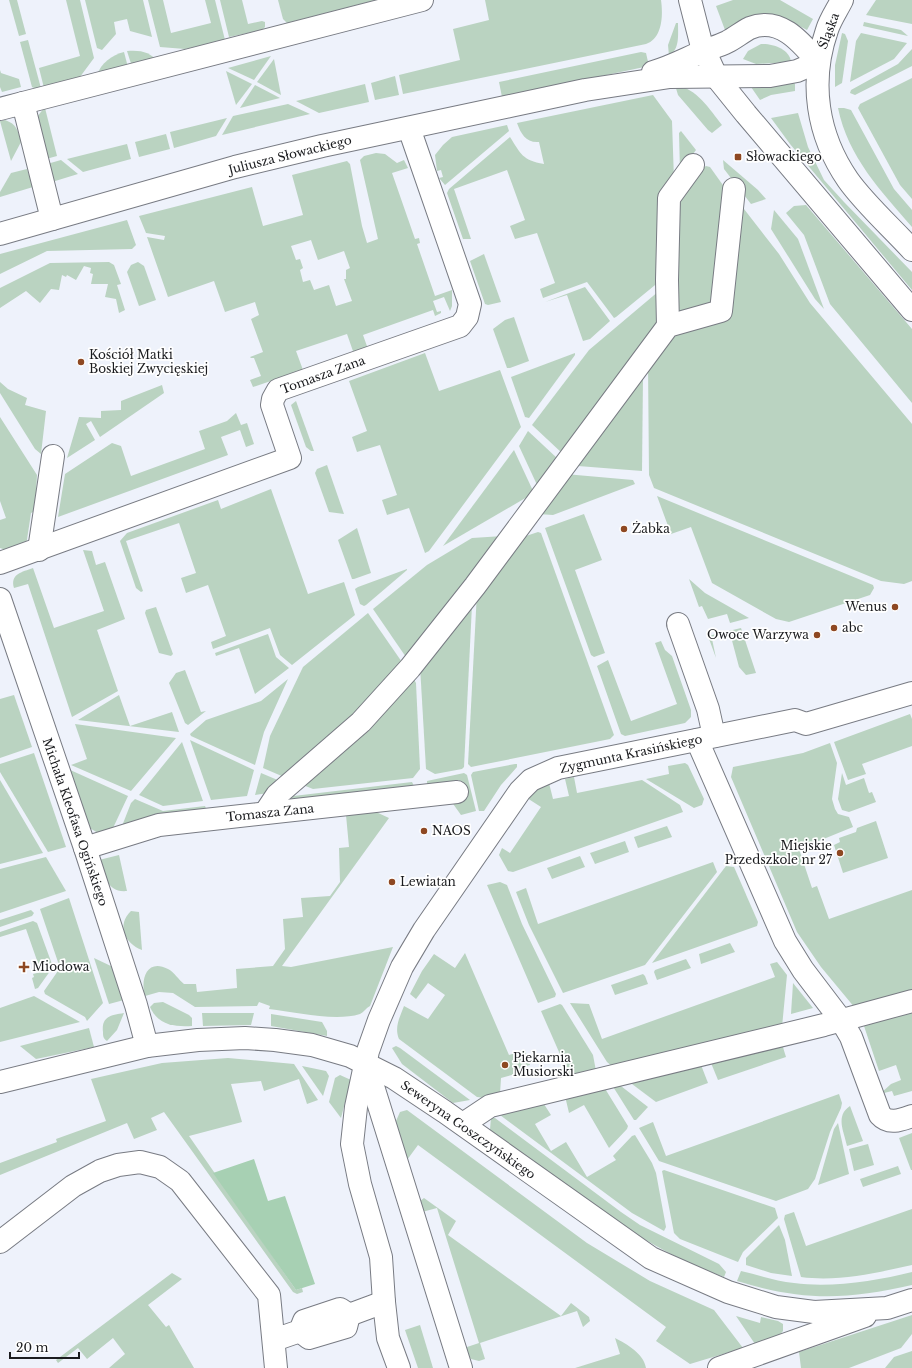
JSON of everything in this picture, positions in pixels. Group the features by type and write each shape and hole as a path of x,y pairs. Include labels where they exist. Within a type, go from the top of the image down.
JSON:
{"street":[{"path":"0,109 422,0"},
{"path":"690,0 704,51 717,78 912,310"},
{"name":"Śląska","path":"842,0 827,29 818,62 816,93 820,119 826,139 836,160 849,181 912,250"},
{"path":"768,25 776,26 792,34 803,43 818,62 797,71 770,76 717,78 670,77 585,90 663,70 726,42 752,28 768,25"},
{"name":"Juliusza Słowackiego","path":"0,234 235,167 322,146 585,90"},
{"path":"23,103 52,219"},
{"name":"Tomasza Zana","path":"0,563 290,458 272,405 275,394 278,390 460,326 467,317 470,304 409,128"},
{"path":"668,326 667,280 669,198 693,165"},
{"path":"266,813 277,795 361,722 410,668 475,586 668,326 721,311 734,189"},
{"path":"39,550 54,456"},
{"name":"Michała Kleofasa Ogińskiego","path":"0,599 8,652 85,848 136,1005 147,1046"},
{"path":"678,624 708,709 706,738 785,941 803,970 841,1020 851,1037 880,1115 883,1119 891,1121 912,1116"},
{"name":"Zygmunta Krasińskiego","path":"399,1368 388,1338 381,1257 360,1184 352,1144 356,1107 366,1063 379,1020 402,967 424,930 520,791 531,780 558,768 795,720 806,724 912,693"},
{"name":"Tomasza Zana","path":"85,848 160,825 457,792"},
{"path":"462,1124 490,1106 841,1020 912,1001"},
{"name":"Seweryna Goszczyńskiego","path":"0,1082 147,1046 198,1040 260,1038 312,1045 350,1056 366,1063 420,1094 651,1258 728,1292 776,1307 814,1312 887,1308 912,1300"},
{"path":"366,1063 461,1368"},
{"path":"0,1242 73,1186 100,1171 118,1165 140,1162 160,1167 180,1181 269,1295 276,1368"},
{"path":"274,1340 300,1331 304,1321 340,1309 349,1315 384,1302"},
{"path":"719,1368 776,1358 887,1308"}],"green space":[{"path":"9,0 17,0 26,34 19,36"},
{"path":"66,0 80,0 94,58 74,85 45,92 39,68 80,56"},
{"path":"85,0 143,0 152,37 130,31 127,19 114,22 116,34 102,50 97,48"},
{"path":"148,0 163,0 171,33 211,23 205,0 215,0 225,40 185,49 160,47"},
{"path":"220,0 242,0 248,24 262,21 265,22 265,27 262,30 229,37"},
{"path":"278,0 376,0 287,23 283,19"},
{"path":"485,0 661,0 662,18 656,37 646,44 403,94 399,75 460,60 453,29 489,20"},
{"path":"733,0 780,0 813,19 807,30 782,17 748,19 725,30 716,6"},
{"path":"876,0 912,0 912,24 866,15"},
{"path":"864,22 901,30 908,36 863,26"},
{"path":"676,23 678,23 677,46 673,53 669,56 668,45"},
{"path":"842,33 845,34 848,41 842,83 835,87 835,65"},
{"path":"861,33 907,43 894,59 850,82 856,41"},
{"path":"28,40 42,92 32,87 20,42"},
{"path":"761,44 775,46 784,50 790,57 791,62 756,64 743,59 748,51"},
{"path":"912,49 912,66 855,95 850,93 851,90 898,64"},
{"path":"127,51 145,52 159,63 133,70"},
{"path":"124,52 129,71 97,75 104,63 115,55"},
{"path":"641,52 646,53 649,66 502,97 499,82"},
{"path":"271,56 254,80 228,68"},
{"path":"274,59 281,95 257,82"},
{"path":"0,70 1,73 19,79 21,87 2,92 0,87"},
{"path":"226,71 252,84 236,105"},
{"path":"395,76 399,95 375,100 371,83"},
{"path":"912,78 912,199 900,185 858,108 860,104"},
{"path":"794,83 795,91 771,95 760,100 751,87"},
{"path":"365,84 369,102 319,113 296,101"},
{"path":"255,85 280,98 240,108"},
{"path":"675,85 690,90 702,100 722,125 712,133 708,130 678,95"},
{"path":"653,95 672,121 674,180 660,281 616,317 614,318 587,282 543,298 540,289 555,283 537,233 515,239 510,226 525,220 507,170 454,189 471,239 463,239 447,193 449,189 510,137 526,158 544,164 539,142 534,142 527,139 520,131 517,123"},
{"path":"288,104 310,114 222,135 233,116"},
{"path":"44,108 57,156 46,159 37,117"},
{"path":"838,108 851,110 894,189 912,210 912,227 867,172 858,158 849,142"},
{"path":"798,113 808,147 824,180 912,272 912,290 790,144 771,118"},
{"path":"227,118 216,136 174,148 170,132"},
{"path":"5,120 15,126 21,142 11,161 0,121"},
{"path":"507,125 509,131 445,185 439,178 443,177 441,170 437,171 435,155 443,145 452,137"},
{"path":"681,131 696,150 680,171 679,133"},
{"path":"166,134 170,149 139,157 135,142"},
{"path":"127,144 131,159 83,172 67,159"},
{"path":"376,153 385,154 397,163 404,160 408,168 392,173 415,239 419,238 420,243 417,244 435,296 452,290 452,306 450,311 444,297 433,301 437,312 441,311 441,313 435,316 433,310 363,335 368,349 354,354 347,334 296,351 303,370 253,387 250,380 261,376 254,358 250,357 263,352 251,319 259,315 255,302 225,312 214,281 168,297 147,237 164,240 165,236 146,233 139,216 252,187 263,226 303,215 292,175 347,161 350,164 362,226 367,243 378,239 360,160 364,156","holes":["311,240 318,260 344,251 350,268 346,270 346,279 344,279 352,301 336,306 329,285 314,290 310,280 303,282 300,270 303,268 300,259 296,260 291,246"]},
{"path":"61,160 78,174 52,182 47,164"},
{"path":"723,160 758,190 766,199 751,204 724,169"},
{"path":"706,166 710,167 725,188 715,301 710,306 675,316 676,201 698,171"},
{"path":"27,169 33,187 0,197 0,192 11,173"},
{"path":"806,205 912,329 912,403 830,304 804,235 786,213 794,206"},
{"path":"744,209 779,254 810,303 912,424 912,581 904,584 881,581 654,488 649,475 648,364 671,332 728,317 736,210"},
{"path":"774,210 798,239 824,309 815,299 771,229"},
{"path":"127,220 136,245 132,249 47,251 0,274 0,254"},
{"path":"484,254 501,302 488,305 485,304 470,261"},
{"path":"109,262 114,265 121,284 117,285 125,310 119,313 116,299 105,297 108,284 91,284 93,274 90,273 91,268 84,266 76,280 67,275 66,277 62,275 59,290 51,289 40,303 26,291 0,308 0,288 50,263"},
{"path":"138,262 144,266 156,300 139,306 127,272 131,265"},
{"path":"585,287 610,321 590,339 583,341 567,295 545,302"},
{"path":"659,291 660,327 563,454 532,425 589,350"},
{"path":"514,317 529,361 507,368 493,329 505,320"},
{"path":"425,353 439,391 500,370 521,427 429,551 425,553 409,508 387,515 382,500 397,495 380,445 357,452 352,437 367,431 349,381"},
{"path":"575,353 529,418 525,417 511,377"},
{"path":"643,375 642,471 578,466 573,463"},
{"path":"0,382 8,389 27,398 25,405 46,411 41,454 35,449 0,393"},
{"path":"162,385 164,393 100,437 91,421 86,424 95,440 67,458 79,417 101,418 101,411 121,410 121,401"},
{"path":"296,401 314,451 311,451 306,447 291,405"},
{"path":"236,413 241,425 247,423 254,444 246,447 240,430 221,437 228,455 58,517 65,474 112,443 121,446 131,476 205,449 199,431 227,421"},
{"path":"0,417 37,475 35,511 31,513 26,546 6,550 0,548 0,520 6,518 0,501"},
{"path":"528,431 558,459 538,487 519,446"},
{"path":"514,450 534,493 443,546"},
{"path":"327,465 344,514 329,512 315,473 317,469"},
{"path":"565,474 633,480 635,484 553,515 538,514"},
{"path":"271,489 308,594 344,582 355,615 292,665 280,655 270,628 213,649 211,642 226,636 208,585 186,593 181,578 196,573 179,523 126,541 143,591 141,592 136,588 120,541 127,533 218,500 221,509"},
{"path":"657,496 873,585 874,588 870,595 789,622 776,619 712,583 691,527 671,534"},
{"path":"584,514 602,560 575,570 605,653 594,657 591,655 545,528"},
{"path":"357,528 371,573 352,579 338,540"},
{"path":"538,532 541,533 614,735 610,739 471,767 468,764 477,592 517,539"},
{"path":"503,536 408,660 373,609 427,565 472,538"},
{"path":"83,550 92,551 96,565 105,562 125,619 97,630 118,691 72,717 28,584 14,588 13,583 18,574 33,568 54,628 104,611"},
{"path":"407,569 366,605 364,606 360,604 355,589"},
{"path":"689,579 705,593 749,618 730,623 727,614 708,619 702,606 699,607"},
{"path":"472,605 464,767 462,769 435,774 426,769 420,666"},
{"path":"156,607 173,654 171,656 159,653 145,613 146,610"},
{"path":"368,613 404,665 376,697 284,777 263,768 270,736 303,667"},
{"path":"741,628 756,673 746,675 739,667 730,633 712,639 716,658 708,636"},
{"path":"268,634 276,657 289,668 255,694 239,648 216,656 215,653"},
{"path":"661,641 665,650 672,656 691,710 691,717 685,723 625,736 621,734 597,666 608,660 631,721 677,704 655,643"},
{"path":"185,670 201,712 206,711 188,725 185,723 169,683 176,673"},
{"path":"412,676 416,683 420,769 413,778 313,789 303,785"},
{"path":"288,679 264,732 255,765 191,736 190,734 206,720 261,701"},
{"path":"14,695 32,747 0,758 0,699"},
{"path":"119,695 130,726 172,712 179,732 78,720"},
{"path":"910,714 912,719 912,746 862,764 866,774 848,780 834,742"},
{"path":"75,724 176,738 131,791 71,765 87,759"},
{"path":"190,740 254,770 247,796 211,800"},
{"path":"182,742 203,801 163,806 139,795"},
{"path":"830,743 837,763 832,799 838,814 849,817 853,827 799,849 812,888 817,886 829,919 912,890 912,993 855,1008 821,967 797,932 731,777 733,767 803,753"},
{"path":"34,753 66,847 48,852 0,772 0,764"},
{"path":"685,763 688,765 704,799 702,805 694,808 646,779 669,774 668,766"},
{"path":"517,764 517,767 501,785 484,811 479,811 471,775 473,772"},
{"path":"68,769 128,796 113,828 98,833 88,827"},
{"path":"261,773 280,781 268,793 255,795"},
{"path":"464,773 467,775 476,811 461,815 451,801 462,799 459,780 427,785 427,781"},
{"path":"842,773 846,785 864,778 869,793 872,792 876,802 849,812 842,810 838,799"},
{"path":"574,777 577,793 642,780 680,805 683,812 513,872 508,871 499,855 502,848 510,853 541,807 527,798 535,790 549,783 553,799 569,796 565,779"},
{"path":"0,780 43,853 0,864"},
{"path":"412,782 414,786 278,803 285,797"},
{"path":"135,799 163,811 205,806 207,811 122,826 131,803"},
{"path":"376,812 389,818 282,966 291,967 393,947 370,1006 363,1012 350,1016 327,1017 269,1009 270,1006 259,1002 257,1006 195,1007 173,993 159,992 145,996 145,977 150,968 155,966 161,966 170,970 184,984 196,984 197,992 237,988 236,969 273,966 285,949 283,919 303,917 301,898 330,896 340,882 339,848 349,847 346,815"},
{"path":"876,821 888,858 843,873 834,845 840,842 839,838 856,832 857,828"},
{"path":"667,826 672,837 638,848 634,837"},
{"path":"625,841 629,852 595,864 590,853"},
{"path":"119,855 127,891 115,889 107,882 99,860"},
{"path":"580,856 585,867 552,879 547,868"},
{"path":"46,857 66,891 0,913 0,869"},
{"path":"713,862 717,872 645,965 563,993 529,925 516,892 526,888 538,924"},
{"path":"726,866 734,867 758,922 757,926 652,963"},
{"path":"500,882 507,885 522,924 556,994 555,997 538,1003 487,885"},
{"path":"69,898 103,1003 87,1021 85,1017 45,994 44,991 60,968 40,909"},
{"path":"31,910 34,913 32,916 0,927 0,920"},
{"path":"131,911 139,912 142,950 131,943 124,934 124,922 126,916"},
{"path":"33,921 37,923 53,967 38,988 35,989 32,978 34,977 33,974 41,972 26,929 0,937 0,932"},
{"path":"730,943 735,952 701,964 699,954"},
{"path":"465,953 509,1055 525,1050 530,1065 522,1067 523,1072 501,1078 500,1094 485,1098 477,1097 399,1039 397,1030 398,1022 404,1006 428,1019 445,995 428,983 416,999 410,994 422,971 434,954 455,968"},
{"path":"94,958 113,967 124,1000 109,1004"},
{"path":"686,959 691,968 657,980 654,972 655,970"},
{"path":"777,962 787,975 782,1027 614,1068 607,1062 570,1003 589,1004 602,1039 775,977 770,964"},
{"path":"643,974 648,984 615,995 611,985"},
{"path":"793,983 813,1008 791,1014"},
{"path":"34,996 80,1022 0,1042 0,1008"},
{"path":"163,1002 189,1015 192,1018 192,1026 167,1024 157,1018 150,1007 154,1003"},
{"path":"560,1004 593,1055 596,1071 570,1077 541,1011"},
{"path":"912,1009 912,1091 894,1096 892,1091 880,1094 891,1084 901,1080 896,1065 879,1071 863,1023"},
{"path":"124,1013 117,1030 107,1041 103,1035 103,1027 106,1019 108,1017"},
{"path":"202,1013 254,1013 251,1025 203,1026"},
{"path":"271,1014 322,1022 327,1031 327,1036 271,1026"},
{"path":"89,1028 94,1047 36,1059 20,1046"},
{"path":"782,1044 786,1057 718,1080 711,1063"},
{"path":"396,1046 470,1100 453,1103 402,1064 392,1048"},
{"path":"228,1058 294,1064 318,1100 307,1104 299,1079 264,1091 261,1081 231,1084 242,1122 189,1136 296,1290 302,1288 303,1292 297,1294 293,1292 164,1112 151,1118 157,1130 134,1139 127,1123 0,1175 0,1163 57,1142 56,1139 106,1121 91,1079 162,1063"},
{"path":"701,1065 708,1083 656,1102 628,1081"},
{"path":"302,1066 326,1071 329,1076 323,1096"},
{"path":"340,1075 351,1080 341,1118 329,1102 335,1078"},
{"path":"617,1083 648,1107 636,1120 634,1120 612,1085"},
{"path":"604,1087 628,1126 627,1129 609,1148 584,1105 569,1113 565,1096"},
{"path":"839,1094 842,1103 841,1108 830,1132 815,1179 808,1189 776,1201 659,1161 639,1128 653,1122 666,1156"},
{"path":"542,1101 551,1115 535,1124 551,1151 566,1142 587,1177 616,1160 613,1156 632,1136 635,1135 652,1163 656,1173 666,1227 664,1231 632,1213 496,1112"},
{"path":"850,1106 863,1141 847,1146 842,1119 845,1110"},
{"path":"407,1110 587,1243 650,1281 714,1310 743,1348 690,1364 656,1341 666,1327 418,1145 407,1160 405,1160 396,1121 400,1112"},
{"path":"491,1117 495,1118 640,1225 719,1264 726,1272 724,1277 661,1249 602,1212 490,1130"},
{"path":"838,1123 849,1174 818,1185 834,1129"},
{"path":"912,1133 912,1170 911,1170 899,1138"},
{"path":"868,1144 874,1165 854,1171 849,1149"},
{"path":"254,1159 268,1201 285,1196 315,1284 296,1290 213,1173"},
{"path":"898,1166 901,1174 863,1187 860,1179"},
{"path":"664,1170 775,1208 778,1218 743,1252 738,1262 680,1239 674,1233 662,1171"},
{"path":"424,1198 456,1221 448,1235 561,1316 571,1303 589,1317 590,1321 583,1327 577,1311 480,1343 485,1359 479,1361 471,1359 464,1348 479,1343 437,1208 422,1212 420,1201"},
{"path":"912,1209 912,1265 871,1274 843,1278 801,1277 784,1219 785,1215 794,1212 806,1246"},
{"path":"779,1225 785,1240 792,1276 771,1273 746,1265 746,1258"},
{"path":"741,1271 787,1282 823,1285 869,1281 912,1272 912,1285 866,1294 845,1296 804,1295 760,1288 737,1281"},
{"path":"172,1273 182,1279 148,1305 166,1327 169,1325 194,1368 109,1368 125,1354 113,1338 87,1359 78,1348 58,1363 56,1360"},
{"path":"912,1315 912,1334 901,1348 849,1368 801,1368 799,1352"},
{"path":"736,1316 760,1323 761,1317 778,1321 783,1324 783,1331 778,1337 755,1344"},
{"path":"420,1325 433,1368 418,1368 405,1330"},
{"path":"615,1338 630,1346 642,1358 646,1368 575,1368 620,1354"},
{"path":"912,1351 912,1368 885,1368 894,1357"}],"place":[{"name":"Słowackiego","path":"738,157"},
{"name":"Kościół Matki Boskiej Zwycięskiej","path":"81,362"},
{"name":"Żabka","path":"624,529"},
{"name":"Wenus","path":"895,607"},
{"name":"abc","path":"834,628"},
{"name":"Owoce Warzywa","path":"817,635"},
{"name":"NAOS","path":"424,831"},
{"name":"Miejskie Przedszkole nr 27","path":"840,853"},
{"name":"Lewiatan","path":"392,882"},
{"name":"Miodowa","path":"24,967"},
{"name":"Piekarnia Musiorski","path":"505,1065"}]}
